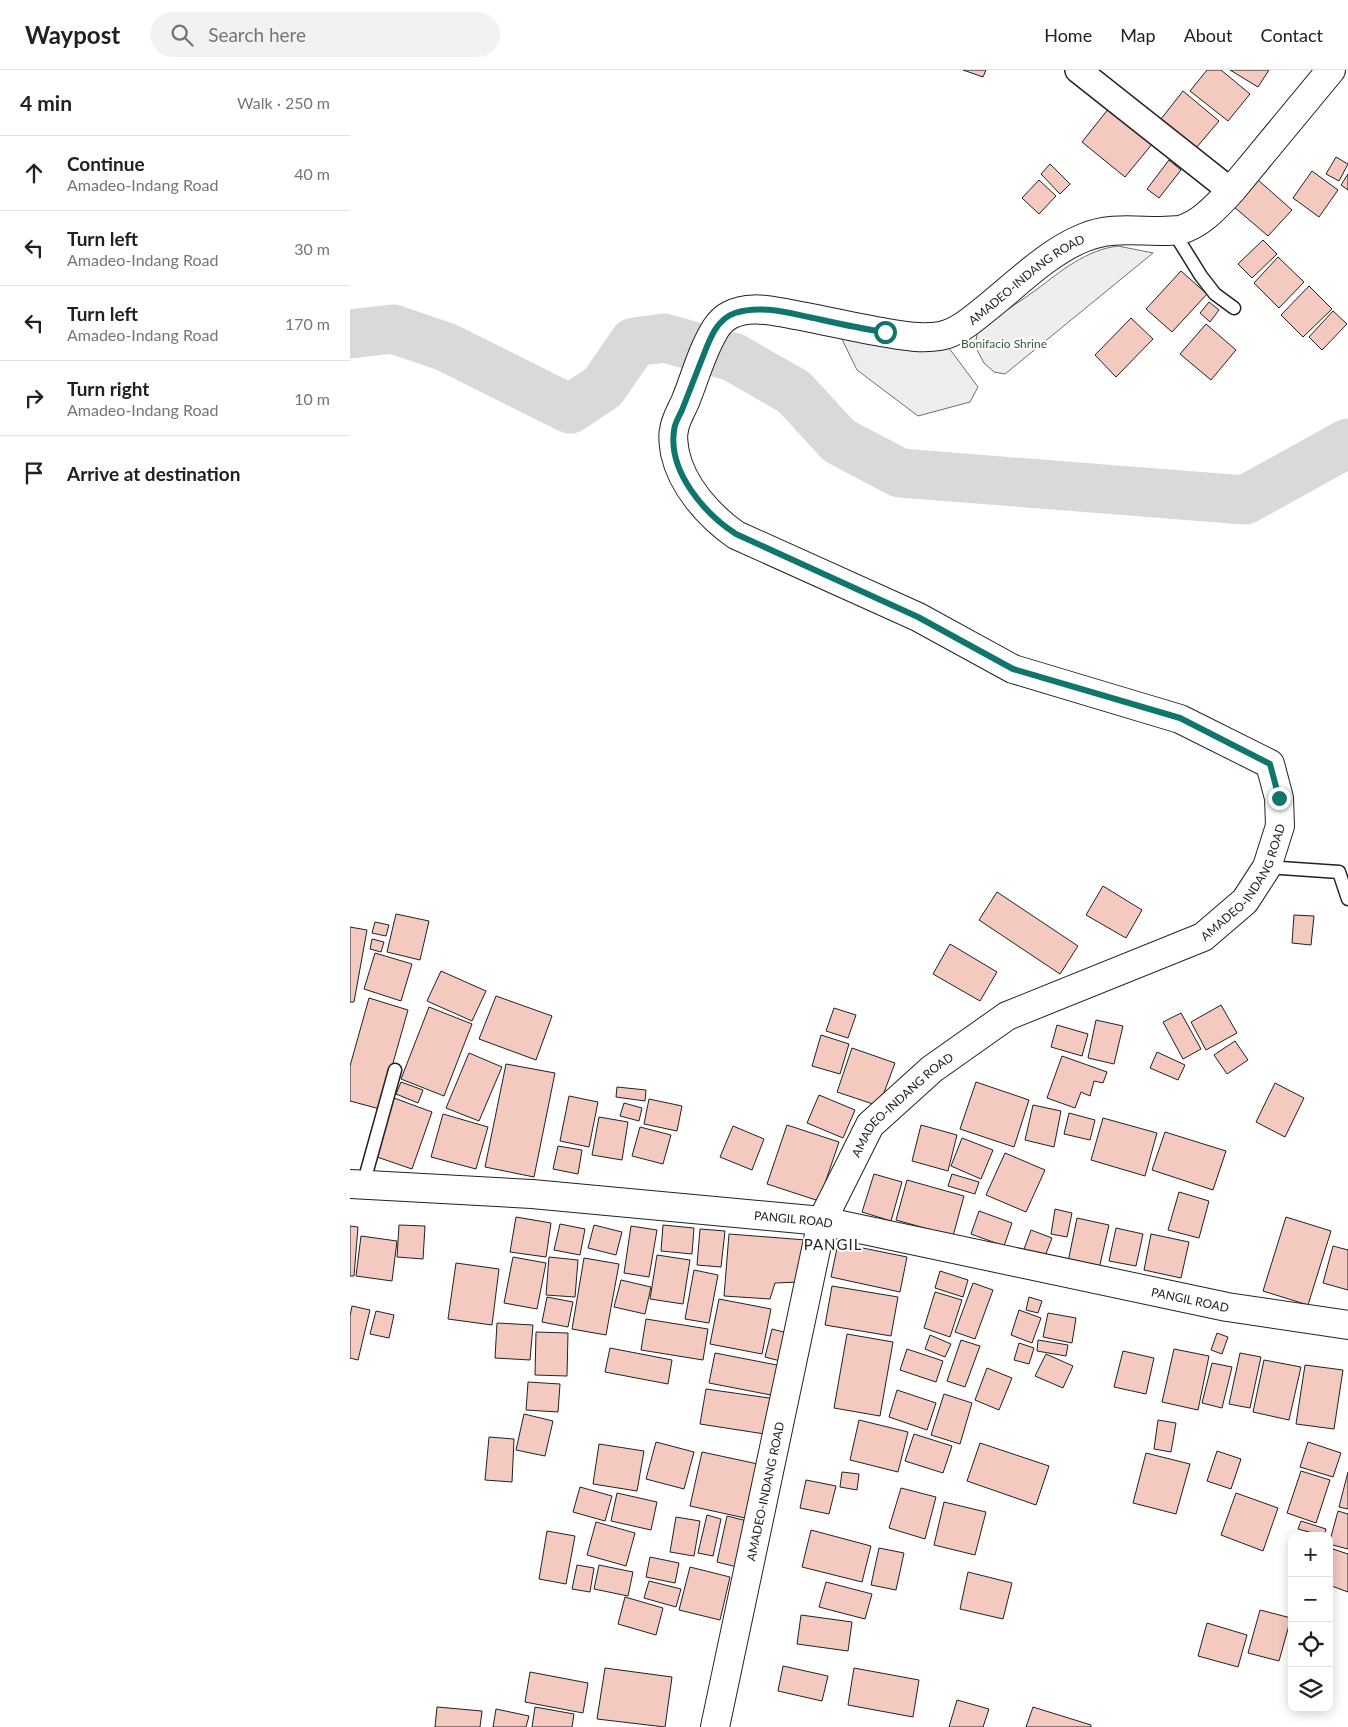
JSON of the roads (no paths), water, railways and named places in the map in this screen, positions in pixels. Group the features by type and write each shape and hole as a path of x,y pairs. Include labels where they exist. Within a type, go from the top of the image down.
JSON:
{"main road":[{"name":"AMADEO-INDANG ROAD","path":"715,1727 822,1221 870,1125 932,1069 1007,1016 1203,937 1245,901 1266,867 1280,826 1279,798 1270,764 1180,718 1013,669 918,617 736,534 725,527 708,511 685,479 675,454 674,430 711,336 722,320 729,315 743,310 759,309 901,335 927,337 941,336 959,329 1045,261 1082,238 1092,234 1118,230 1173,231 1188,228 1202,219 1230,191 1331,70"},
{"name":"PANGIL ROAD","path":"356,1184 532,1194 822,1221 1227,1307 1348,1325"}],"street":[{"path":"1078,70 1230,191"}],"lane":[{"path":"1173,231 1201,276 1215,294 1234,308"},
{"path":"1266,867 1339,872 1348,899"},
{"path":"356,1184 395,1070"}],"waterway":[{"path":"350,334 393,329 446,347 570,409 603,387 634,342 664,338 733,357 794,392 839,441 900,473 1245,500 1348,443"}],"district":[{"name":"PANGIL","path":"833,1244"}],"park label":[{"name":"Bonifacio Shrine","path":"1004,343"}]}
